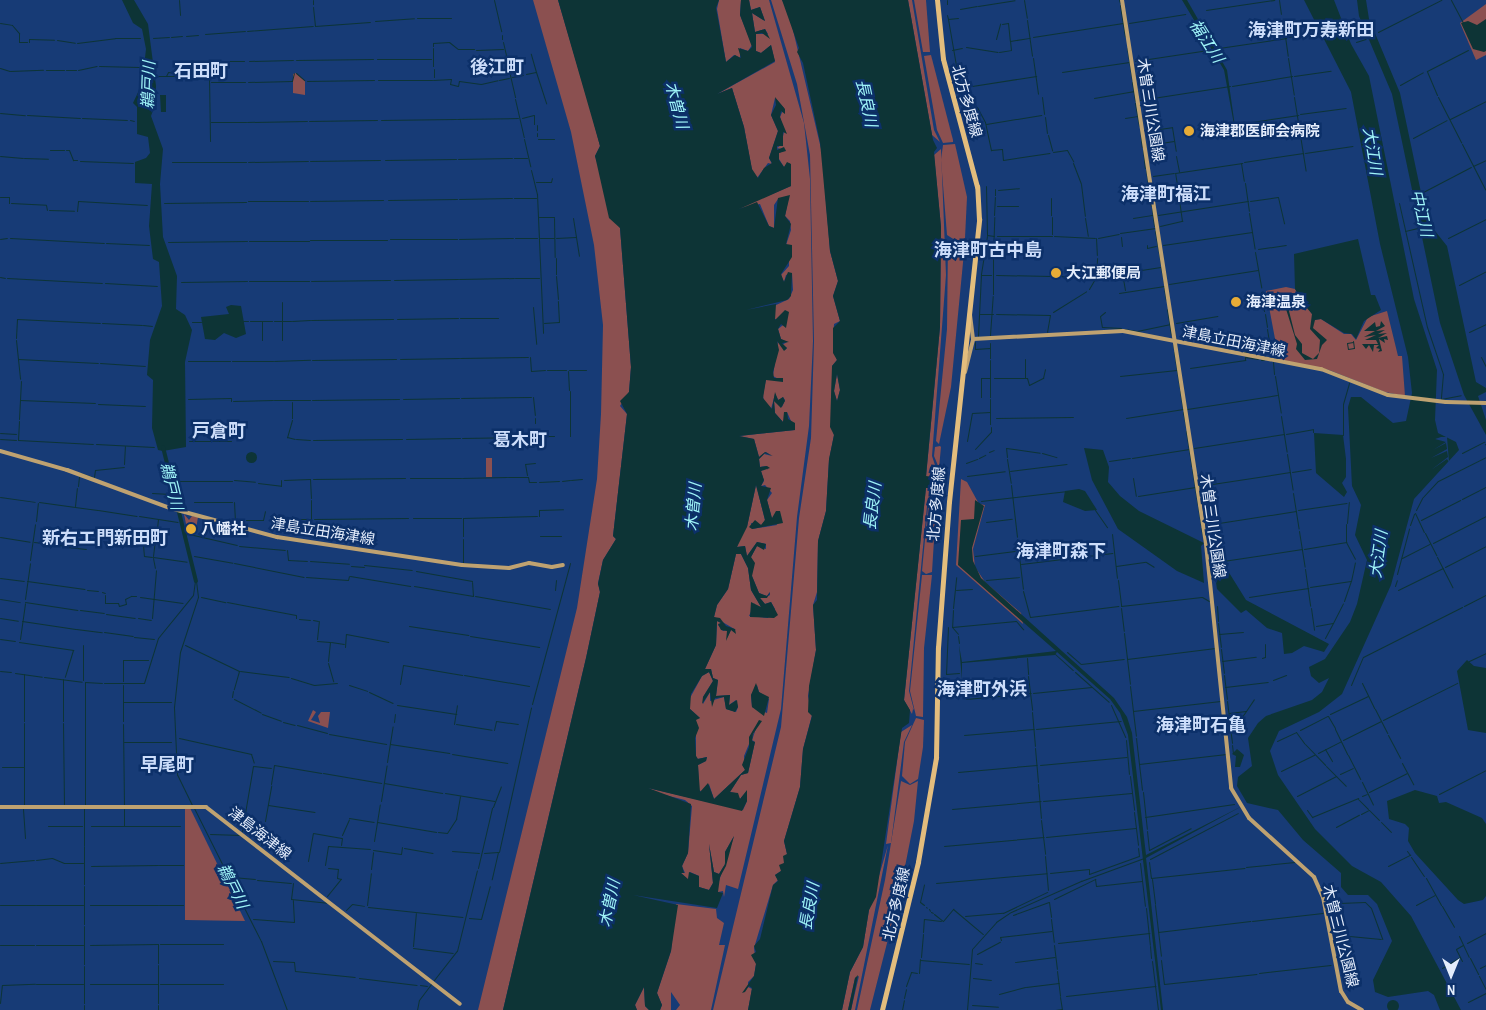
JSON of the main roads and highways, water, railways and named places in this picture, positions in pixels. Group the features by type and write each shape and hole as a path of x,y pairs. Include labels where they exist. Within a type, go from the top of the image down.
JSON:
{"main road":[{"name":"北方多度線","path":"882,1010 916,870 936,758 945,550 979,204 971,162 946,78 937,0"},
{"name":"木曽三川公園線","path":"1122,0 1206,544 1227,727 1229,778 1240,808 1314,877 1323,897 1341,991 1351,1004 1362,1010"},
{"path":"963,382 973,339 970,295"},
{"name":"津島立田海津線","path":"973,339 1102,330 1174,341 1330,371 1382,393 1438,401 1486,403"},
{"name":"津島立田海津線","path":"0,451 67,470 182,512 277,537 462,565 509,568 529,563 552,567 563,565"},
{"name":"津島海津線","path":"0,806 193,806 216,812 460,1004"}],"water":[{"path":"122,0 134,0 148,24 156,86 155,105 151,116 163,149 160,184 163,237 177,276 176,309 185,315 192,330 185,362 186,447 163,451 158,450 152,428 153,380 147,375 150,340 162,306 159,262 153,259 149,226 152,184 135,183 135,162 146,158 150,153 148,137 137,134 137,107 133,103 141,86 146,84 144,68 141,67 144,67 146,49 142,29 133,23"},
{"name":"木曽川","path":"558,0 719,0 716,8 726,62 735,55 741,58 738,48 748,51 752,47 740,15 741,0 749,0 751,10 760,7 765,21 752,13 755,32 765,29 770,39 762,33 756,34 756,51 761,53 771,45 775,61 717,94 732,88 744,127 752,169 758,178 764,168 772,163 769,158 778,131 771,115 776,105 775,97 785,109 785,114 781,111 780,117 787,134 783,132 783,146 777,146 777,150 784,147 786,151 779,153 779,160 784,167 787,162 791,164 791,186 737,210 757,202 769,226 774,228 778,198 790,195 785,216 791,224 786,244 792,245 792,257 781,274 784,282 788,272 792,273 791,296 787,300 746,310 776,304 775,320 785,310 789,312 786,328 781,324 778,329 781,339 789,342 782,343 787,348 784,351 777,341 779,350 773,372 774,378 783,378 783,382 766,380 763,398 772,409 775,392 778,400 783,397 785,401 781,408 774,401 775,413 783,422 784,412 787,412 788,419 795,423 795,430 739,436 754,439 759,457 765,452 773,456 765,453 759,459 760,467 767,466 770,468 761,471 764,480 761,486 771,488 767,500 772,518 776,511 780,511 783,523 752,529 749,527 755,520 761,525 765,520 756,485 747,527 737,547 745,546 747,556 757,542 766,544 764,550 757,546 751,557 755,563 752,576 759,593 767,596 770,592 767,598 760,598 765,604 771,602 778,615 774,618 750,617 751,602 761,607 751,590 748,568 741,554 736,554 728,589 717,605 714,617 720,618 726,626 735,629 736,634 731,630 726,641 727,631 721,630 718,624 721,623 717,621 716,645 705,669 711,669 713,678 718,680 716,696 730,695 729,705 737,700 738,707 735,712 726,709 724,697 715,698 712,707 710,692 702,704 703,697 713,681 709,672 702,676 691,694 690,709 700,718 696,720 699,728 695,738 696,756 698,759 707,757 706,761 698,765 700,792 708,783 714,799 745,770 742,765 749,747 749,737 759,720 762,721 753,734 752,741 755,742 748,773 741,775 730,792 738,793 740,799 747,790 747,801 742,811 648,788 691,804 688,853 682,866 684,873 681,873 688,879 689,872 699,876 699,887 709,890 713,883 709,844 714,872 719,874 725,864 725,852 734,836 726,866 720,877 718,892 723,893 717,908 633,895 678,905 671,951 657,993 662,1005 660,1010 649,1010 645,1006 644,987 635,1005 637,1010 503,1010 586,658 600,592 598,584 603,560 616,539 613,536 627,414 620,401 629,392 631,367 620,228 609,218 595,156 600,146"},
{"name":"長良川","path":"782,0 908,0 933,140 937,148 934,152 941,227 940,327 926,476 933,477 932,488 926,488 904,700 910,710 909,723 902,728 876,897 869,910 863,947 850,972 842,1010 748,1010 752,988 749,986 742,993 754,976 756,964 751,955 756,952 754,946 760,939 773,885 778,881 775,875 781,871 779,865 784,863 783,856 787,854 784,841 800,787 803,749 812,716 808,712 809,686 816,650 813,605 817,600 818,541 826,511 829,459 834,435 830,427 832,366 837,360 833,353 833,328 840,321 833,296 838,281 830,251 820,142 803,63 797,52 799,48","holes":["837,374 840,390 837,401 834,391"]},
{"path":"1182,0 1187,0 1227,70 1237,141 1224,70"},
{"name":"大江川","path":"1304,0 1334,0 1351,44 1369,76 1414,299 1437,370 1435,420 1438,433 1456,442 1459,450 1414,499 1391,585 1342,694 1319,712 1279,731 1270,751 1278,775 1315,829 1352,866 1381,882 1411,916 1461,1010 1440,1010 1434,995 1428,991 1388,997 1375,992 1373,980 1392,941 1377,904 1368,895 1348,895 1341,887 1341,873 1303,840 1278,810 1247,803 1237,786 1238,777 1252,766 1248,738 1258,723 1266,716 1312,700 1322,692 1329,678 1319,683 1311,676 1309,667 1325,659 1350,622 1357,604 1367,560 1355,535 1361,505 1352,486 1348,407 1351,397 1361,397 1393,423 1406,421 1412,393 1408,357 1380,244 1351,92"},
{"name":"中江川","path":"1357,0 1366,0 1369,19 1400,93 1427,221 1447,246 1476,382 1486,388 1486,392 1478,396 1486,420 1486,435 1464,395 1440,323 1392,94 1359,16"},
{"path":"1486,19 1486,51 1484,52 1473,49 1461,23 1468,21 1477,25"},
{"path":"160,95 166,95 166,112 161,112"},
{"path":"1358,239 1371,295 1375,295 1381,310 1364,321 1356,339 1352,334 1344,333 1321,319 1315,320 1313,328 1327,340 1322,345 1317,359 1305,360 1296,349 1297,344 1286,309 1299,296 1295,289 1294,254","holes":["1301,301 1312,314 1310,329 1320,340 1319,353 1313,359 1302,353 1302,344 1295,335 1289,311 1290,306"]},
{"path":"231,305 241,306 246,334 236,338 224,333 215,340 205,339 201,317 229,314 226,307"},
{"path":"1381,321 1385,326 1376,331 1385,330 1378,334 1387,333 1378,338 1387,336 1388,340 1384,339 1385,343 1379,339 1382,351 1378,352 1380,349 1376,348 1379,345 1374,345 1373,352 1369,345 1366,349 1362,344 1378,344 1376,340 1365,340 1376,335 1364,337 1375,331 1364,331 1375,322 1376,327 1380,326"},
{"path":"1314,433 1343,435 1346,477 1342,483 1347,492 1344,497 1316,473"},
{"path":"1084,448 1103,450 1109,467 1108,482 1120,496 1139,511 1204,543 1201,546 1204,583 1177,571 1118,529 1092,480"},
{"path":"251,451 257,457 251,463 245,457"},
{"path":"1079,489 1085,491 1097,510 1085,511 1063,502 1065,491"},
{"path":"975,500 984,506 972,548 973,561 981,578 1114,698 1127,717 1132,733 1146,855 1246,804 1146,858 1163,1010 1161,1010 1128,735 1120,713 1110,699 1057,652 1055,655 962,663 962,680 959,645 962,662 1056,651 958,565 961,520 974,519"},
{"path":"1212,556 1228,571 1246,600 1329,644 1324,652 1304,646 1292,653 1284,654 1282,633 1267,628 1246,610 1241,613 1217,589"},
{"path":"1467,660 1474,666 1486,668 1486,733 1468,730 1457,671"},
{"path":"756,683 759,692 769,697 764,716 752,707 751,695"},
{"path":"1237,749 1244,755 1240,767 1235,767 1236,756 1232,754"},
{"path":"1415,790 1437,796 1439,803 1446,802 1482,818 1486,824 1486,896 1483,900 1464,904 1458,900 1415,853 1408,841 1409,828 1405,824 1389,819 1387,801"},
{"path":"858,975 851,1010 848,1010 855,978"},
{"path":"1391,1000 1395,1000 1399,1006 1395,1012 1391,1012 1387,1008 1387,1004"}],"waterway":[{"path":"179,0 180,15"},
{"path":"494,0 501,31"},
{"path":"978,6 1015,0"},
{"path":"1024,0 1027,18"},
{"path":"1206,10 1274,0"},
{"path":"1279,0 1281,14"},
{"path":"1378,32 1441,0"},
{"path":"1451,0 1463,23"},
{"path":"1120,5 1125,37"},
{"path":"960,9 977,6"},
{"path":"313,7 315,26 370,22"},
{"path":"1129,23 1185,14"},
{"path":"947,15 948,19 958,18"},
{"path":"375,21 414,18"},
{"path":"417,18 451,18"},
{"path":"948,19 964,112"},
{"path":"1027,20 1032,56"},
{"path":"1283,22 1288,56"},
{"path":"0,23 12,25 19,33 19,42 27,42"},
{"path":"1002,24 1008,23 1010,41"},
{"path":"1033,37 1123,23"},
{"path":"996,39 1000,24"},
{"path":"247,31 313,26"},
{"path":"205,34 245,31"},
{"path":"1288,37 1311,33"},
{"path":"186,36 198,35"},
{"path":"171,37 182,36"},
{"path":"153,38 169,37"},
{"path":"77,43 115,38 140,38"},
{"path":"999,52 1011,50 1010,41 1030,38"},
{"path":"1219,48 1286,38"},
{"path":"29,42 29,39 54,40"},
{"path":"1356,42 1366,39"},
{"path":"57,40 75,43"},
{"path":"433,46 433,43 449,42 458,49 474,49"},
{"path":"503,42 507,60"},
{"path":"966,47 998,52"},
{"path":"433,48 433,66"},
{"path":"952,50 962,48"},
{"path":"1127,48 1132,80"},
{"path":"476,50 503,49"},
{"path":"1135,61 1208,50"},
{"path":"1437,95 1427,71 1468,50"},
{"path":"526,74 536,72 531,54"},
{"path":"1033,58 1038,94"},
{"path":"1288,58 1294,95"},
{"path":"296,60 373,59"},
{"path":"377,59 431,59"},
{"path":"249,61 293,60"},
{"path":"166,76 168,72 178,73 179,62 209,61"},
{"path":"211,61 244,61"},
{"path":"507,62 515,97"},
{"path":"1062,72 1129,62"},
{"path":"78,70 97,66"},
{"path":"99,66 139,67"},
{"path":"0,68 10,71 43,70"},
{"path":"434,69 434,77"},
{"path":"46,70 64,70"},
{"path":"66,70 76,70"},
{"path":"1294,76 1331,71"},
{"path":"536,72 546,103"},
{"path":"1400,85 1423,72"},
{"path":"248,82 292,81 294,73"},
{"path":"296,73 304,80"},
{"path":"512,77 523,75"},
{"path":"158,76 209,76 210,141"},
{"path":"972,86 1036,76"},
{"path":"1232,86 1292,76"},
{"path":"499,80 509,78"},
{"path":"433,80 451,79 450,84 458,86 459,81 481,84 498,80"},
{"path":"307,81 374,80"},
{"path":"378,80 432,80"},
{"path":"211,82 245,82"},
{"path":"1132,82 1135,101"},
{"path":"961,88 970,86"},
{"path":"1140,100 1230,86"},
{"path":"1094,98 1134,91"},
{"path":"1042,97 1044,114"},
{"path":"1294,97 1300,133"},
{"path":"1438,97 1461,142"},
{"path":"515,99 524,137"},
{"path":"1450,119 1486,101"},
{"path":"1135,103 1139,126"},
{"path":"977,107 985,122 991,150"},
{"path":"1300,114 1346,108"},
{"path":"0,113 25,115"},
{"path":"27,115 80,118"},
{"path":"522,118 534,115 534,124"},
{"path":"986,124 1041,115"},
{"path":"1239,124 1298,115"},
{"path":"1125,118 1137,116"},
{"path":"1045,117 1047,133"},
{"path":"82,118 127,120"},
{"path":"457,119 518,118"},
{"path":"381,120 456,119"},
{"path":"130,120 134,121"},
{"path":"309,121 377,120"},
{"path":"1413,138 1447,120"},
{"path":"247,122 307,121"},
{"path":"211,122 246,122"},
{"path":"537,125 537,130"},
{"path":"1145,131 1172,127 1176,151"},
{"path":"1140,129 1142,147"},
{"path":"1048,135 1052,150"},
{"path":"1300,135 1306,171"},
{"path":"524,139 530,166"},
{"path":"538,139 554,139"},
{"path":"1148,145 1174,141"},
{"path":"1462,144 1485,189"},
{"path":"1305,153 1352,146"},
{"path":"991,150 1002,149 1003,160 1049,153"},
{"path":"50,150 64,150"},
{"path":"66,150 69,150 73,160 77,160"},
{"path":"1053,152 1067,150 1073,161"},
{"path":"1143,150 1145,168"},
{"path":"1244,162 1303,153"},
{"path":"0,156 23,158"},
{"path":"1176,156 1179,172"},
{"path":"24,158 48,159"},
{"path":"458,159 512,158"},
{"path":"514,158 527,158"},
{"path":"385,160 456,159"},
{"path":"310,161 380,160"},
{"path":"1473,166 1486,160"},
{"path":"80,161 133,163"},
{"path":"248,162 308,161"},
{"path":"172,162 246,162"},
{"path":"1073,163 1081,184 1085,216"},
{"path":"1241,163 1244,181"},
{"name":"福江川","path":"1178,191 1175,173 1242,163"},
{"name":"中江川","path":"1423,192 1471,167"},
{"path":"531,170 537,194 543,333"},
{"path":"1146,170 1149,191"},
{"path":"1153,176 1174,173"},
{"path":"536,182 551,182 552,178"},
{"path":"1245,183 1249,211"},
{"path":"986,186 987,235 994,236"},
{"path":"998,190 1019,188"},
{"path":"995,189 995,195"},
{"path":"1149,193 1151,206"},
{"name":"福江川","path":"1160,226 1182,221 1178,193"},
{"path":"0,197 9,197 9,203"},
{"path":"994,215 995,197"},
{"path":"1250,201 1278,197 1284,223"},
{"path":"459,199 512,198"},
{"path":"514,198 536,198"},
{"path":"1051,198 1051,215"},
{"path":"388,200 457,199"},
{"path":"1131,202 1150,199"},
{"path":"310,201 383,200"},
{"path":"77,211 78,201 147,205"},
{"path":"248,201 308,201"},
{"path":"1158,215 1248,201"},
{"path":"164,203 246,202"},
{"path":"11,203 46,205 47,210"},
{"path":"1399,203 1427,327 1443,374 1441,399 1461,395"},
{"path":"997,206 1018,206"},
{"path":"1152,209 1154,226"},
{"path":"49,210 74,211"},
{"path":"1249,213 1255,249"},
{"path":"1133,218 1153,215"},
{"path":"539,217 554,217"},
{"path":"993,255 994,217"},
{"path":"1052,217 1052,234"},
{"path":"554,218 555,257"},
{"path":"573,218 576,237"},
{"path":"1085,218 1088,236"},
{"path":"1448,238 1486,219"},
{"name":"福江川","path":"1120,233 1156,228"},
{"name":"中江川","path":"1405,231 1418,228"},
{"path":"1155,231 1161,265"},
{"path":"1163,245 1252,232"},
{"name":"福江川","path":"1098,238 1119,234"},
{"path":"987,236 981,275 991,275"},
{"path":"997,236 1052,236"},
{"path":"1054,236 1095,238"},
{"path":"556,238 576,237 579,256"},
{"path":"1121,237 1122,246"},
{"path":"0,239 7,238"},
{"path":"10,238 104,243"},
{"path":"459,239 513,238"},
{"path":"515,238 537,238"},
{"path":"540,238 554,238"},
{"name":"福江川","path":"1096,238 1097,255"},
{"path":"390,239 457,239"},
{"path":"310,240 387,240"},
{"path":"168,242 247,241"},
{"path":"249,241 309,241"},
{"path":"106,243 149,245"},
{"path":"1147,245 1147,248 1156,246"},
{"path":"1258,249 1286,245"},
{"path":"1255,252 1261,287"},
{"path":"993,257 993,294"},
{"path":"556,258 556,274"},
{"name":"福江川","path":"1096,274 1097,258"},
{"path":"1125,290 1122,273 1161,267"},
{"path":"1161,268 1164,284"},
{"path":"1169,284 1258,270"},
{"path":"1459,285 1486,271"},
{"path":"978,336 981,275"},
{"path":"996,275 1051,276"},
{"path":"556,276 558,299"},
{"path":"1054,276 1096,276"},
{"path":"0,277 5,278"},
{"name":"福江川","path":"1089,289 1096,277"},
{"path":"7,278 102,283"},
{"path":"459,279 514,278"},
{"path":"515,278 539,278"},
{"path":"394,280 458,279"},
{"path":"311,281 390,280"},
{"path":"181,282 247,281"},
{"path":"249,281 309,281"},
{"path":"105,283 157,286"},
{"path":"1119,293 1164,286"},
{"path":"1164,288 1166,300"},
{"name":"福江川","path":"1053,312 1086,291"},
{"path":"1261,292 1264,307"},
{"path":"990,335 993,296"},
{"path":"544,323 559,322 558,301"},
{"path":"282,302 282,321"},
{"path":"533,307 536,344"},
{"path":"1167,309 1171,335"},
{"path":"1105,312 1100,316 1102,327 1121,328"},
{"path":"980,314 993,314"},
{"path":"996,314 1050,315 1047,332"},
{"path":"1265,314 1267,327"},
{"path":"1176,323 1217,316"},
{"path":"397,319 458,318"},
{"path":"460,318 498,318"},
{"path":"16,338 17,319 100,323"},
{"path":"311,320 393,319"},
{"path":"292,321 310,320"},
{"path":"240,321 248,321"},
{"path":"250,321 272,321"},
{"path":"262,321 262,340"},
{"path":"274,321 291,321"},
{"path":"282,321 282,340"},
{"path":"192,322 201,322"},
{"path":"102,323 142,325"},
{"path":"1124,329 1137,331 1169,324"},
{"path":"1469,332 1486,324"},
{"path":"143,325 152,326"},
{"path":"1267,329 1271,353"},
{"path":"16,340 20,379"},
{"path":"1353,341 1354,348 1348,349 1347,343 1353,342"},
{"path":"975,342 975,349 990,348"},
{"path":"990,343 990,358"},
{"path":"1173,344 1174,350"},
{"path":"1244,352 1270,347"},
{"path":"1174,352 1180,388"},
{"path":"460,358 528,357"},
{"path":"530,357 531,371 545,370"},
{"path":"1190,368 1245,360 1245,357 1258,359"},
{"path":"1481,357 1486,367"},
{"path":"400,359 459,358"},
{"path":"18,359 98,363"},
{"path":"312,360 396,359"},
{"path":"1025,359 1025,378"},
{"path":"274,361 310,360"},
{"path":"990,360 990,397"},
{"path":"188,361 230,361"},
{"path":"232,361 273,361"},
{"path":"1273,362 1274,374"},
{"path":"100,363 145,366"},
{"path":"994,378 1027,378 1029,385 1043,378 1045,369"},
{"path":"547,370 566,370"},
{"path":"569,370 586,370"},
{"path":"1120,376 1177,370"},
{"path":"568,371 569,390"},
{"path":"1275,376 1281,413"},
{"path":"981,397 981,378 990,378"},
{"path":"19,419 21,381"},
{"path":"1343,435 1343,404 1349,383"},
{"path":"570,391 570,436"},
{"path":"1180,391 1183,409"},
{"path":"1187,409 1277,395"},
{"path":"461,398 531,397"},
{"path":"533,397 535,415"},
{"path":"188,399 231,398 231,401"},
{"path":"403,399 459,398"},
{"path":"312,400 399,399"},
{"path":"990,399 990,424"},
{"path":"20,400 95,403"},
{"path":"233,401 273,400"},
{"path":"274,400 310,400"},
{"path":"292,402 292,418"},
{"path":"98,404 145,406"},
{"path":"1126,418 1183,409"},
{"path":"967,441 972,413 990,412"},
{"path":"1183,412 1186,428"},
{"path":"1281,416 1287,452"},
{"path":"996,418 1073,417"},
{"path":"535,418 535,423"},
{"path":"292,420 287,437 295,439"},
{"path":"19,421 18,440 93,444"},
{"path":"975,449 991,432 991,427"},
{"path":"1286,434 1313,429 1313,432"},
{"path":"1186,431 1192,467"},
{"path":"0,433 16,434"},
{"path":"1194,448 1284,434"},
{"path":"536,436 554,436"},
{"path":"462,438 532,437"},
{"path":"406,439 460,438"},
{"path":"0,439 16,440"},
{"path":"296,439 310,440"},
{"path":"313,440 402,439"},
{"path":"189,441 231,441"},
{"path":"1462,453 1484,442"},
{"path":"96,444 154,447"},
{"path":"124,464 125,446"},
{"name":"鵜戸川","path":"163,447 196,581"},
{"path":"1007,457 1006,448 1040,453"},
{"path":"1132,458 1189,449"},
{"path":"989,452 994,450"},
{"path":"1042,453 1056,457"},
{"path":"1287,454 1293,490"},
{"path":"979,458 985,455"},
{"path":"1416,510 1422,498 1438,481 1486,457"},
{"path":"1109,461 1130,458"},
{"path":"966,463 977,459"},
{"path":"1007,459 1011,483"},
{"path":"527,475 525,464 535,463"},
{"path":"1010,471 1067,464"},
{"path":"94,477 95,470 124,467"},
{"path":"1192,469 1198,505"},
{"path":"1292,472 1311,469"},
{"path":"967,476 1005,471"},
{"path":"1199,486 1290,472"},
{"path":"80,473 92,477"},
{"path":"78,486 79,476"},
{"path":"462,478 507,477"},
{"path":"508,477 528,477 529,482 536,482"},
{"path":"313,479 405,478"},
{"path":"410,478 461,478"},
{"path":"1133,478 1136,496"},
{"path":"284,480 310,479 311,498"},
{"path":"571,480 582,479"},
{"path":"234,480 255,482"},
{"path":"258,483 281,486 281,480"},
{"path":"562,481 570,480"},
{"path":"175,481 232,481"},
{"path":"539,482 559,481"},
{"path":"1011,485 1017,537"},
{"path":"1138,496 1195,487"},
{"path":"1462,499 1486,487"},
{"path":"75,506 77,488"},
{"path":"981,501 1067,491"},
{"path":"152,493 170,494"},
{"path":"1293,493 1299,529"},
{"path":"0,497 35,502"},
{"path":"311,500 311,519"},
{"path":"1421,520 1460,500"},
{"path":"39,502 97,510"},
{"path":"194,502 232,502"},
{"path":"234,502 235,520 244,520"},
{"path":"1347,523 1349,502"},
{"path":"36,521 38,503"},
{"path":"1298,510 1347,503"},
{"path":"1198,507 1201,526"},
{"path":"539,516 539,510 563,509"},
{"path":"98,510 137,516"},
{"path":"1095,510 1107,527"},
{"path":"246,520 263,520 265,511"},
{"path":"1206,525 1296,511"},
{"path":"1415,513 1424,532"},
{"path":"1410,525 1414,514"},
{"path":"139,516 178,522"},
{"path":"463,518 537,516"},
{"path":"1433,543 1486,516"},
{"path":"314,519 408,518"},
{"path":"413,518 461,518"},
{"path":"463,518 463,536"},
{"path":"156,538 158,519"},
{"path":"294,519 311,519"},
{"path":"986,522 1012,519"},
{"path":"30,560 35,524"},
{"path":"1346,524 1346,541"},
{"path":"1201,528 1204,541"},
{"path":"1397,574 1409,529"},
{"path":"1299,531 1305,567"},
{"path":"1425,533 1436,555"},
{"path":"189,534 237,545"},
{"path":"1112,534 1117,578"},
{"path":"540,536 561,536"},
{"path":"0,537 30,542"},
{"path":"463,539 463,563 477,564"},
{"path":"1017,539 1023,589"},
{"path":"153,556 155,540"},
{"path":"34,542 65,546"},
{"path":"1304,549 1346,542 1355,559"},
{"path":"134,543 143,545 144,556 152,557"},
{"path":"1402,558 1430,544"},
{"path":"239,546 285,550"},
{"path":"1445,567 1486,546"},
{"path":"67,547 86,549"},
{"path":"1223,561 1302,549"},
{"path":"287,550 288,560 307,561"},
{"path":"975,556 1015,551"},
{"path":"1021,564 1112,553"},
{"path":"194,556 232,563"},
{"path":"153,557 187,562"},
{"path":"1437,557 1452,587"},
{"path":"153,558 155,568"},
{"path":"310,561 349,564"},
{"path":"1116,566 1146,562 1154,567"},
{"path":"1310,587 1351,581 1355,562"},
{"path":"25,599 30,563"},
{"path":"234,563 304,577"},
{"path":"532,704 570,563"},
{"path":"364,565 412,570"},
{"path":"351,566 364,567"},
{"path":"1398,590 1443,568"},
{"path":"1305,569 1310,606"},
{"path":"152,618 156,570"},
{"path":"416,571 472,581"},
{"path":"306,577 348,580 349,576"},
{"path":"350,576 410,586"},
{"path":"953,608 956,577"},
{"path":"986,580 1019,577"},
{"path":"0,578 24,581"},
{"path":"555,590 556,580"},
{"path":"1118,580 1121,606"},
{"path":"1395,586 1397,580"},
{"path":"27,581 84,589"},
{"path":"104,683 144,683 158,638 193,595 195,581"},
{"name":"鵜戸川","path":"192,805 177,774 174,707 180,652 198,597 196,581"},
{"path":"1344,601 1351,581"},
{"path":"414,586 473,596 472,582"},
{"path":"1249,597 1308,588"},
{"path":"956,590 972,589"},
{"path":"87,590 98,591"},
{"path":"1023,591 1030,617 1118,606"},
{"path":"105,595 105,603"},
{"path":"1464,606 1486,595"},
{"path":"106,603 118,603 119,606 126,604 125,599 136,596"},
{"path":"475,596 550,609"},
{"path":"140,597 183,603"},
{"path":"201,597 225,602"},
{"path":"1121,606 1202,597 1209,601"},
{"path":"0,599 20,602"},
{"path":"25,602 77,610"},
{"path":"227,602 296,615 296,618"},
{"path":"20,639 25,603"},
{"path":"1316,626 1333,623 1343,603"},
{"path":"1217,606 1218,621"},
{"path":"1351,685 1363,657 1462,607"},
{"path":"1121,608 1124,631"},
{"path":"1311,608 1314,630"},
{"path":"80,610 104,613"},
{"path":"953,610 952,627 958,634"},
{"path":"106,614 135,618"},
{"path":"0,618 18,621"},
{"path":"138,618 151,620"},
{"path":"299,619 310,620"},
{"path":"313,620 318,621"},
{"path":"22,621 75,629"},
{"path":"317,639 319,621"},
{"path":"952,627 1016,621 1023,629"},
{"path":"1218,623 1221,647"},
{"path":"1325,638 1333,623"},
{"path":"409,626 468,635"},
{"path":"948,627 946,674 959,673"},
{"path":"76,629 102,632"},
{"path":"104,632 133,636"},
{"path":"1219,634 1243,632"},
{"path":"1124,633 1130,684"},
{"path":"345,647 346,634 388,642"},
{"path":"470,636 539,647"},
{"path":"958,636 959,643"},
{"path":"134,637 154,639"},
{"path":"0,639 15,641"},
{"path":"317,641 330,642 328,661"},
{"path":"19,642 73,650 65,677"},
{"path":"331,642 344,644"},
{"path":"1262,658 1265,657 1265,644"},
{"path":"83,645 83,680"},
{"path":"185,645 239,671 234,689"},
{"path":"1127,659 1215,648"},
{"path":"1221,649 1224,673"},
{"path":"1067,652 1081,664 1124,659"},
{"path":"1469,661 1486,653"},
{"path":"1055,654 1073,670"},
{"path":"1222,661 1256,657"},
{"path":"1027,658 1028,674"},
{"path":"123,681 123,660 148,660"},
{"path":"328,663 333,681"},
{"path":"400,684 403,665 462,675"},
{"path":"0,671 11,672"},
{"path":"240,671 289,677"},
{"path":"1075,672 1109,702"},
{"path":"15,673 42,677"},
{"path":"24,674 24,721"},
{"path":"464,675 529,686"},
{"path":"1224,675 1227,699"},
{"path":"1273,680 1286,675"},
{"path":"1028,676 1032,710"},
{"path":"44,677 82,682"},
{"path":"291,678 314,685 337,683"},
{"path":"63,679 63,721"},
{"path":"85,682 85,805"},
{"path":"85,682 102,683"},
{"path":"1225,687 1268,682"},
{"path":"1362,683 1374,708"},
{"path":"1383,720 1457,683"},
{"path":"123,685 123,721"},
{"path":"349,685 367,691"},
{"path":"1130,686 1136,736"},
{"path":"1033,693 1092,687"},
{"path":"232,697 233,691"},
{"path":"369,692 393,703"},
{"path":"966,699 1031,693"},
{"path":"1330,714 1368,696"},
{"path":"234,699 261,713"},
{"path":"1246,711 1254,699"},
{"path":"1133,711 1220,701"},
{"path":"1227,701 1230,726"},
{"path":"123,702 171,702"},
{"path":"397,705 456,714"},
{"path":"454,724 457,705"},
{"path":"1111,705 1125,737"},
{"path":"499,852 531,708"},
{"path":"1375,709 1387,733"},
{"path":"1229,713 1246,711 1237,724"},
{"path":"1032,712 1035,746"},
{"path":"262,714 281,721"},
{"path":"394,722 395,714"},
{"path":"1300,730 1328,716 1335,728"},
{"path":"494,730 496,721 518,724"},
{"path":"1036,729 1121,721"},
{"path":"1343,740 1381,721"},
{"path":"283,722 295,725"},
{"path":"24,723 24,805"},
{"path":"63,723 64,804"},
{"path":"123,724 124,805"},
{"path":"456,724 492,730"},
{"path":"297,725 327,733"},
{"path":"387,762 393,726"},
{"path":"1230,728 1232,743"},
{"path":"964,735 1034,729"},
{"path":"1335,729 1347,754"},
{"path":"1277,741 1296,732 1304,743"},
{"path":"329,734 386,744"},
{"path":"1388,735 1400,758"},
{"path":"179,738 251,754 254,763"},
{"path":"1136,738 1142,790"},
{"path":"1126,740 1129,774"},
{"path":"124,742 171,742"},
{"path":"1318,753 1340,742"},
{"path":"390,744 449,753"},
{"path":"1305,744 1325,765"},
{"path":"1232,745 1233,753"},
{"path":"1035,748 1038,782"},
{"path":"1325,749 1332,761"},
{"path":"452,754 507,763"},
{"path":"1139,764 1226,754"},
{"path":"1281,771 1314,755"},
{"path":"1348,755 1360,779"},
{"path":"1040,765 1127,757"},
{"path":"1402,763 1413,784"},
{"path":"271,784 274,765 321,773"},
{"path":"381,801 387,765"},
{"path":"958,772 1037,765"},
{"path":"242,831 253,766 271,768"},
{"path":"1326,766 1346,786"},
{"path":"2,767 23,767"},
{"path":"1340,774 1353,768"},
{"path":"1439,794 1486,770"},
{"path":"323,773 381,783"},
{"path":"1369,792 1407,773"},
{"path":"1130,776 1134,810"},
{"path":"1297,796 1336,776"},
{"path":"1362,782 1373,805"},
{"path":"384,783 442,793"},
{"path":"1038,784 1041,818"},
{"path":"265,821 271,786"},
{"path":"493,807 501,786"},
{"path":"1143,792 1147,829"},
{"path":"445,793 494,801"},
{"path":"1043,801 1132,793"},
{"path":"1362,796 1367,794"},
{"path":"438,832 447,833 456,819 460,796"},
{"path":"1307,810 1312,817 1358,798"},
{"path":"1358,799 1368,809"},
{"path":"952,809 1041,801"},
{"path":"374,841 380,804"},
{"path":"1145,817 1234,804"},
{"path":"268,805 314,812"},
{"path":"84,808 84,845"},
{"name":"鵜戸川","path":"194,808 261,941 287,1010"},
{"path":"478,868 492,808"},
{"path":"23,809 25,838"},
{"path":"124,809 124,825"},
{"path":"1369,810 1379,820"},
{"path":"1361,814 1369,810"},
{"path":"1134,812 1138,845"},
{"path":"1150,859 1238,813"},
{"path":"1336,827 1359,815"},
{"path":"349,818 374,822"},
{"path":"342,835 349,819"},
{"path":"1041,820 1045,854"},
{"path":"377,822 436,832"},
{"path":"1381,822 1391,832"},
{"path":"48,826 82,826"},
{"path":"91,826 180,826"},
{"path":"261,845 264,826"},
{"path":"1046,837 1136,828"},
{"path":"1147,831 1149,850 1191,828"},
{"path":"308,861 313,833 342,838 341,845"},
{"path":"210,834 241,835"},
{"path":"944,846 1044,837"},
{"path":"84,846 84,884"},
{"path":"325,865 328,846 370,849"},
{"path":"373,850 401,854 402,847"},
{"path":"404,848 433,853"},
{"path":"1050,873 1089,869 1089,874 1139,856 1138,848"},
{"path":"452,851 479,853"},
{"path":"1388,866 1410,855 1407,851"},
{"path":"371,869 373,852"},
{"path":"484,853 498,852 492,879"},
{"path":"1045,856 1048,890"},
{"path":"1411,857 1424,876"},
{"path":"36,860 52,858 64,863 83,863"},
{"path":"967,1010 972,949 996,922 1011,912 1081,881 1144,858"},
{"path":"0,863 34,860"},
{"path":"1149,862 1151,878 1244,868"},
{"path":"1246,867 1295,862"},
{"path":"1140,863 1145,906"},
{"path":"91,866 158,865"},
{"path":"159,865 183,865"},
{"path":"327,896 341,879 337,878 338,869 328,868"},
{"path":"434,980 457,951 477,870"},
{"path":"367,905 371,873"},
{"path":"936,883 1047,873"},
{"path":"232,877 255,879"},
{"path":"1426,878 1441,905"},
{"path":"1054,899 1095,879 1096,886 1142,881"},
{"path":"1152,879 1155,904"},
{"path":"257,880 291,883"},
{"path":"293,883 291,899 327,903"},
{"path":"924,884 920,902 924,905"},
{"path":"84,886 84,924"},
{"path":"469,918 481,919 490,886"},
{"path":"965,916 1003,913 1047,892"},
{"path":"1416,905 1435,895"},
{"path":"1328,912 1336,911 1334,898"},
{"path":"253,919 294,922 293,900"},
{"path":"1013,915 1049,902 1051,917"},
{"path":"1339,903 1365,902 1371,908 1382,939"},
{"path":"346,910 352,904 364,906"},
{"path":"0,905 35,905"},
{"path":"36,905 83,905"},
{"path":"90,905 158,905"},
{"path":"159,905 183,905"},
{"path":"1155,905 1161,956"},
{"path":"1442,906 1454,927"},
{"path":"368,907 462,917"},
{"path":"1146,908 1150,945"},
{"path":"934,914 943,921 953,909 983,934"},
{"path":"413,946 416,913"},
{"path":"1252,921 1323,913"},
{"path":"1336,914 1339,935 1381,939"},
{"path":"923,932 924,919 941,921"},
{"path":"1051,919 1054,942"},
{"path":"1158,932 1250,921"},
{"path":"84,926 84,964"},
{"path":"1001,940 1000,937 1052,931"},
{"path":"1058,943 1149,933"},
{"path":"1467,943 1486,933"},
{"path":"921,957 923,934"},
{"path":"1459,936 1469,957"},
{"path":"977,954 1000,942"},
{"path":"90,945 158,944 158,963"},
{"path":"160,944 223,944"},
{"path":"0,945 34,945"},
{"path":"36,945 83,945"},
{"path":"1054,945 1057,969"},
{"path":"1462,961 1456,949 1463,945"},
{"path":"1150,946 1151,958"},
{"path":"413,948 453,953"},
{"path":"1015,962 1055,957"},
{"path":"1442,968 1460,957"},
{"path":"1470,958 1478,974"},
{"path":"919,973 920,959"},
{"path":"920,960 969,964"},
{"path":"1161,960 1164,984 1256,974"},
{"path":"273,961 294,962 295,971 355,977"},
{"path":"1152,961 1158,1010"},
{"path":"975,963 982,964"},
{"path":"158,965 158,1003"},
{"path":"1259,973 1331,965"},
{"path":"1480,968 1486,965"},
{"path":"84,966 84,1003"},
{"path":"1057,971 1060,996"},
{"path":"906,986 911,972 917,973"},
{"path":"1479,976 1486,990"},
{"path":"359,978 417,985"},
{"path":"973,978 991,980"},
{"path":"417,1010 419,1000 432,983"},
{"path":"1026,987 1059,983"},
{"path":"0,1003 2,985 35,984"},
{"path":"36,984 83,984"},
{"path":"90,984 158,984"},
{"path":"160,984 223,984"},
{"path":"420,985 427,986"},
{"path":"1066,996 1155,986"},
{"path":"999,994 1025,987"},
{"path":"904,998 906,989"},
{"path":"1468,1002 1486,993"},
{"path":"1060,997 1062,1010"},
{"path":"902,1010 904,1000"},
{"path":"84,1005 84,1010"},
{"path":"158,1005 158,1010"},
{"path":"972,1005 998,1007"},
{"path":"1055,1010 1062,1009"}],"place":[{"name":"海津郡医師会病院","path":"1189,131"},
{"name":"大江郵便局","path":"1056,273"},
{"name":"海津温泉","path":"1236,302"},
{"name":"八幡社","path":"191,529"}],"district":[{"name":"海津町万寿新田","path":"1311,30"},
{"name":"後江町","path":"497,67"},
{"name":"石田町","path":"201,71"},
{"name":"海津町福江","path":"1166,194"},
{"name":"海津町古中島","path":"988,250"},
{"name":"戸倉町","path":"219,431"},
{"name":"葛木町","path":"520,440"},
{"name":"新右エ門新田町","path":"105,538"},
{"name":"海津町森下","path":"1061,551"},
{"name":"海津町外浜","path":"982,689"},
{"name":"海津町石亀","path":"1201,725"},
{"name":"早尾町","path":"167,765"}]}
